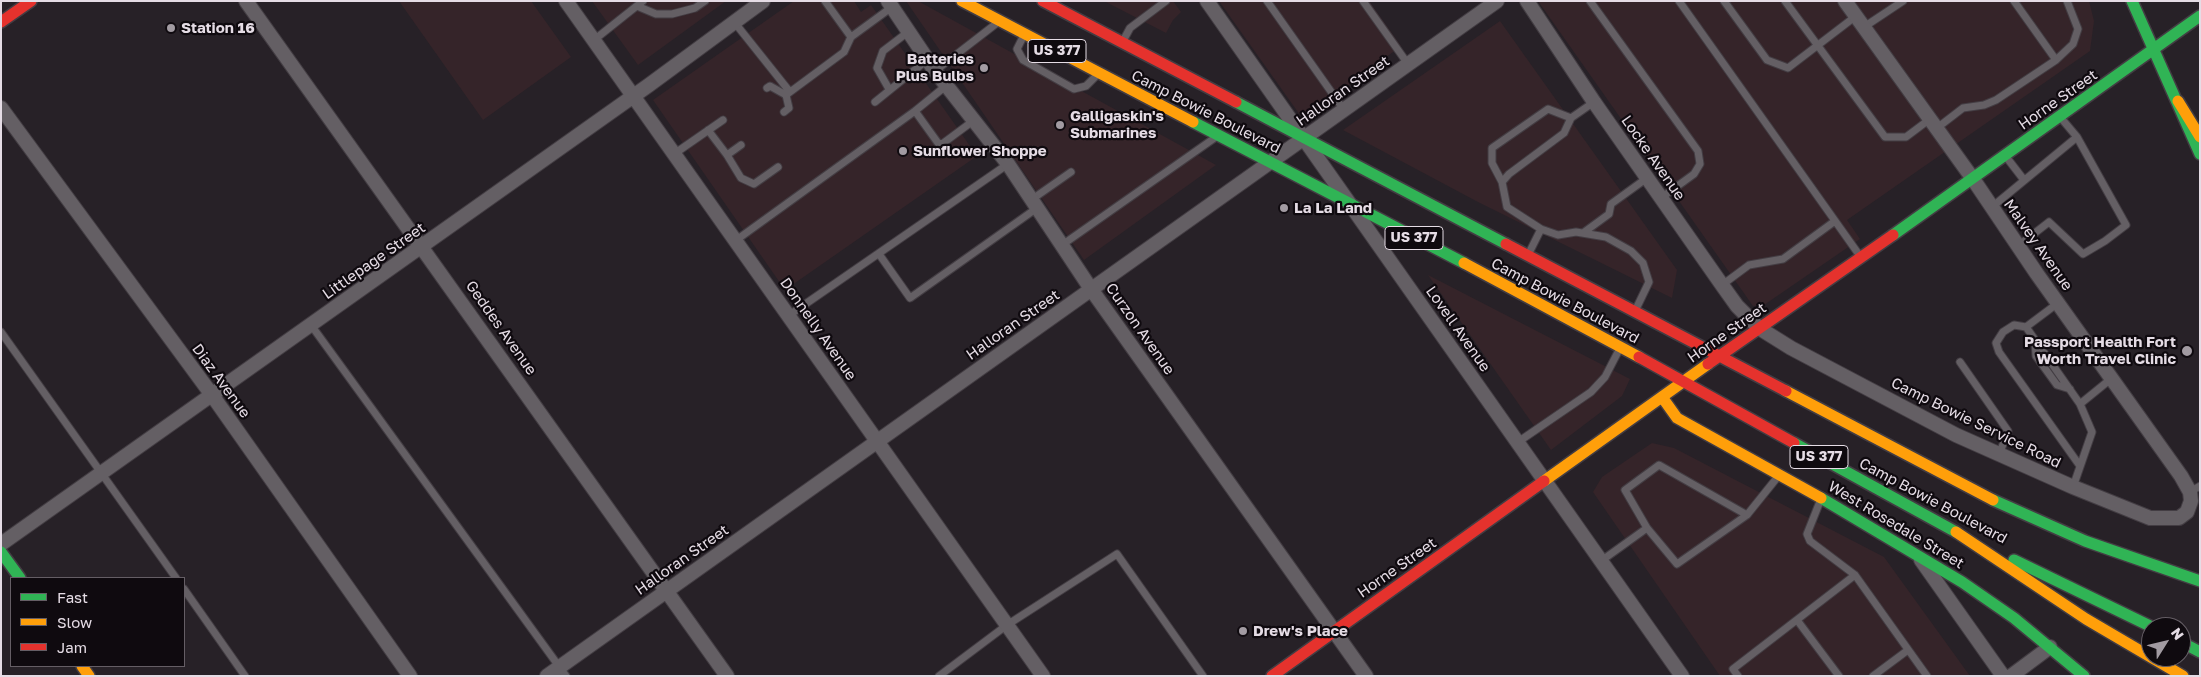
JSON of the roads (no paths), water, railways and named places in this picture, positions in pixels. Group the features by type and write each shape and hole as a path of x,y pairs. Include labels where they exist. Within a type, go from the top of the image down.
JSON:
{"main road":[{"path":"1,22 31,1"},
{"name":"Camp Bowie Boulevard","path":"962,1 1558,312 1956,532 2141,622"},
{"name":"Camp Bowie Boulevard","path":"1043,1 2004,506 2085,541 2200,581"},
{"path":"2132,1 2200,154"},
{"name":"Horne Street","path":"1272,676 2200,16"},
{"path":"2178,101 2200,137"},
{"name":"West Rosedale Street","path":"1662,397 1677,418 1781,474 1962,582 2014,618 2084,676"},
{"name":"US 377","path":"1956,532 2086,619 2183,676"},
{"path":"1,552 19,577"}],"street":[{"name":"Geddes Avenue","path":"246,1 667,590 726,676"},
{"name":"Donnelly Avenue","path":"566,1 1043,676"},
{"name":"Littlepage Street","path":"1,544 633,97 764,1"},
{"name":"Lovell Avenue","path":"1207,1 1682,676"},
{"name":"Halloran Street","path":"547,676 563,671 667,590 1497,1"},
{"name":"Locke Avenue","path":"1527,1 1594,102 1737,306 1759,328"},
{"name":"Malvey Avenue","path":"1845,1 1973,179 2112,378 2195,489 2187,512"},
{"name":"Curzon Avenue","path":"890,4 931,65 1008,164 1091,289 1366,676"},
{"name":"Diaz Avenue","path":"1,108 212,395 410,676"},
{"name":"Camp Bowie Service Road","path":"1759,328 1791,348 1956,435 2073,487 2150,518 2179,518 2187,512"},
{"path":"1918,556 2003,676"},
{"path":"2011,676 2050,648"}],"lane":[{"path":"594,40 640,3 656,14 672,14 695,8 705,1"},
{"path":"824,1 852,37"},
{"path":"1123,42 1130,28 1166,1"},
{"path":"1267,1 1344,110"},
{"path":"1362,1 1408,64"},
{"path":"1590,1 1698,152 1700,164 1694,174 1661,198"},
{"path":"1679,1 1860,256"},
{"path":"1724,1 1767,60 1788,68 1817,46 1903,1"},
{"path":"1785,1 1885,137 1906,137 1963,108 1984,105 1996,100 2056,60 2073,44 2078,30 2068,1"},
{"path":"2014,1 2056,60"},
{"path":"788,93 844,52 852,37 890,4"},
{"path":"875,102 889,89 1000,21"},
{"path":"735,22 788,93 789,108 784,112"},
{"path":"889,89 877,68 883,52 908,32"},
{"path":"1025,34 1017,49 1023,60 1074,89 1086,86 1098,73"},
{"path":"735,241 915,111 947,85"},
{"path":"767,88 770,86 788,93"},
{"path":"1502,182 1509,174 1564,133 1571,118 1594,102"},
{"path":"1571,118 1548,108 1492,148 1492,163 1502,182 1508,208 1541,229 1558,235 1576,232 1606,237 1631,251 1642,263 1649,282 1634,312"},
{"path":"915,111 938,143 942,144 973,121"},
{"path":"2018,246 2049,222 2083,254 2105,241 2126,225 2077,137 2060,117"},
{"path":"674,154 723,120"},
{"path":"708,130 741,178 754,184 778,167"},
{"path":"1062,245 1219,135"},
{"path":"1992,207 2077,137"},
{"path":"727,155 741,145"},
{"path":"2006,155 2024,180"},
{"path":"788,316 1008,164"},
{"path":"878,254 910,298 1034,204 1071,172"},
{"path":"1584,233 1609,214 1611,204 1648,178"},
{"path":"1722,284 1750,265 1783,259 1835,221"},
{"path":"1528,256 1541,229"},
{"path":"2026,327 2058,302"},
{"path":"311,325 563,671"},
{"path":"2073,487 2092,432 2080,404 2026,327 2014,325 2003,332 1996,343 1999,352 2080,466"},
{"path":"1,332 175,577"},
{"path":"1518,442 1591,392 1605,377 1620,347"},
{"path":"1960,362 2008,431 1999,455"},
{"path":"2080,404 2112,378"},
{"path":"1747,515 1659,465 1625,490 1647,528 1677,564 1747,515 1781,474"},
{"path":"1821,498 1807,534 1810,541 1855,576 1927,676"},
{"path":"1602,562 1647,528"},
{"path":"939,676 1007,625 1117,554 1203,676"},
{"path":"1738,676 1733,669 1855,576"},
{"path":"185,590 245,676"},
{"path":"1797,620 1839,676"},
{"path":"1873,676 1908,650"}],"place":[{"name":"Station 16","path":"171,28"},
{"name":"Batteries Plus Bulbs","path":"984,68"},
{"name":"Galligaskin's Submarines","path":"1060,125"},
{"name":"Sunflower Shoppe","path":"903,151"},
{"name":"La La Land","path":"1284,208"},
{"name":"Passport Health Fort Worth Travel Clinic","path":"2187,351"},
{"name":"Drew's Place","path":"1243,631"}]}
